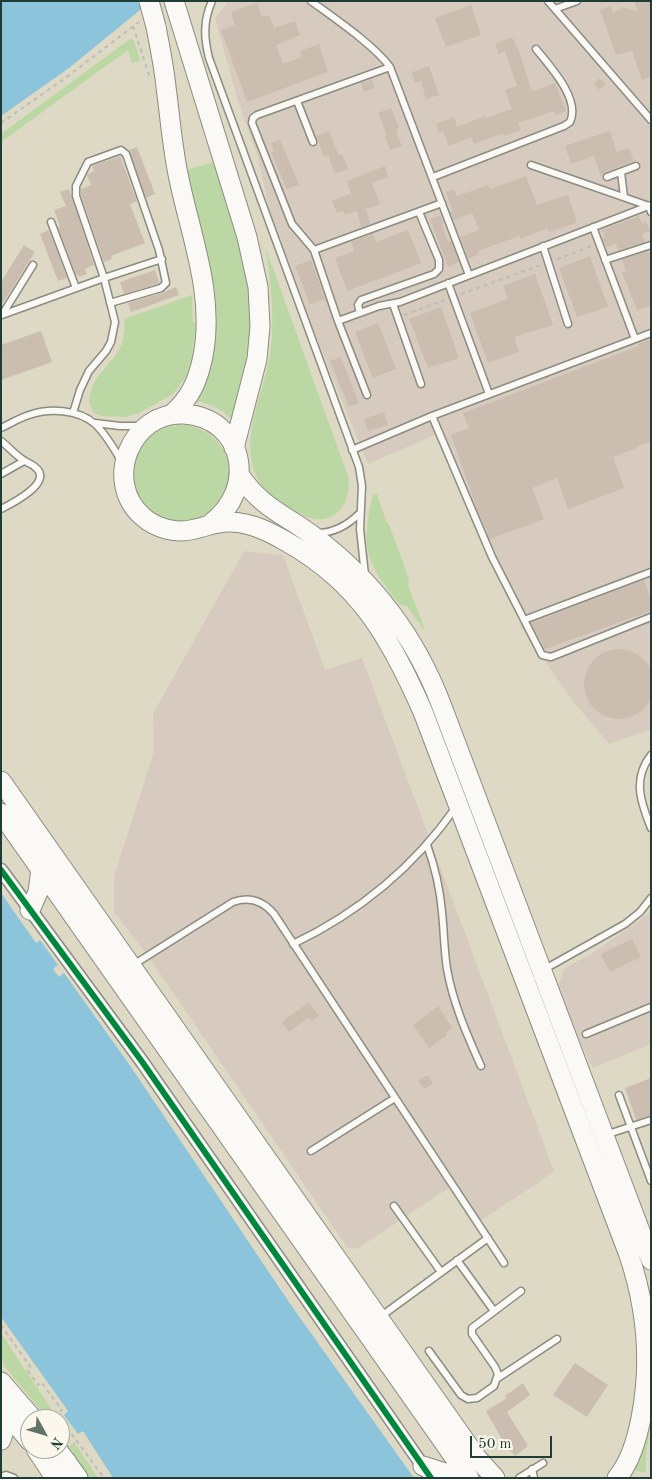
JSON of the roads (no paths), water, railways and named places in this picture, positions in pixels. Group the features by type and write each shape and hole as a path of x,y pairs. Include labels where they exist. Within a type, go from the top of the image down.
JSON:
{"main road":[{"path":"149,1 148,24 166,86 174,155 199,257 207,316 204,353 196,384 185,401 171,415"},
{"path":"174,1 247,236 258,287 260,326 257,359 234,448"},
{"path":"210,524 225,511 238,486 239,466 234,448 224,432 209,421 190,415 171,415 154,421 146,426 131,443 123,474 126,492 135,508 148,521 165,529 183,531 220,522 241,523 261,528 308,554 345,586 371,605 386,622 407,653 415,670 422,669 424,663"},
{"path":"240,476 251,491 265,504 309,532 337,554 366,581 392,612 424,663 442,704 651,1260"},
{"path":"345,586 383,631 402,664 424,712 629,1255 642,1300 648,1346 646,1392 632,1450 616,1478"},
{"path":"1,781 10,801 132,966 477,1458 495,1478"},
{"path":"1,813 469,1478"},
{"path":"30,910 38,892 41,869"},
{"path":"1,1382 24,1409"},
{"path":"1,1440 5,1410"},
{"path":"5,1410 20,1429"},
{"path":"43,1459 52,1473 64,1470 63,1459"},
{"path":"65,1459 78,1478"},
{"path":"427,1472 461,1478"}],"street":[{"path":"1,870 143,1063 427,1472"}],"lane":[{"path":"212,1 207,11 204,37 209,58 361,476 362,562 366,581"},
{"path":"312,1 338,20 378,54 390,67 469,275"},
{"path":"548,1 651,120"},
{"path":"555,9 577,1"},
{"path":"433,177 570,122 572,110 565,88 536,49"},
{"path":"367,395 338,321 314,250 292,224 252,123 253,118 257,115 390,67"},
{"path":"297,101 313,142"},
{"path":"73,414 80,390 89,371 111,342 116,322 110,303 104,278 75,192 76,186 88,162 121,150 126,154 162,259 166,280 163,287 110,303"},
{"path":"531,165 624,197 650,208"},
{"path":"608,177 636,166"},
{"path":"621,172 624,197"},
{"path":"314,250 442,203"},
{"path":"338,321 379,306 393,304 593,227 650,208"},
{"path":"360,312 358,305 361,300 434,274 438,269 439,260 419,212"},
{"path":"52,222 76,288"},
{"path":"593,227 635,338"},
{"path":"605,260 651,245"},
{"path":"543,246 568,324"},
{"path":"2,316 104,278 162,259"},
{"path":"2,316 34,265"},
{"path":"448,283 489,394"},
{"path":"393,304 421,384"},
{"path":"352,450 432,416 651,333"},
{"path":"1,428 29,415 57,411 73,414 95,423 120,426 146,426"},
{"path":"432,416 492,557 539,652 545,657 551,657 651,617"},
{"path":"95,423 124,465"},
{"path":"1,440 24,461 36,468 39,474 37,482 28,493 1,509"},
{"path":"1,474 24,461"},
{"path":"309,532 320,533 342,527 360,513"},
{"path":"524,620 651,572"},
{"path":"651,755 641,774 639,790 642,806 651,828"},
{"path":"293,944 333,923 371,898 406,868 427,845 458,804"},
{"path":"427,845 436,872 441,898 444,950 449,979 467,1035 482,1066"},
{"path":"542,970 625,924 640,912 651,898"},
{"path":"132,966 233,902 253,900 265,905 274,914 504,1263"},
{"path":"586,1034 651,1007"},
{"path":"619,1095 651,1181"},
{"path":"311,1151 395,1098"},
{"path":"604,1136 651,1120"},
{"path":"394,1206 441,1272"},
{"path":"379,1317 488,1238"},
{"path":"457,1260 494,1311"},
{"path":"498,1378 494,1367 472,1332 473,1326 521,1291"},
{"path":"429,1351 458,1392 464,1398 472,1399 494,1386 498,1378 557,1340"},
{"path":"519,1478 543,1463"},
{"path":"532,1469 534,1478"},
{"path":"1,1477 6,1475 14,1478"}],"water":[{"path":"1,1 151,1 69,68 1,116"},
{"path":"1,893 36,943 40,940 58,965 53,969 59,977 64,973 131,1067 293,1308 414,1478 113,1478 83,1431 78,1434 70,1423 70,1409 67,1409 1,1317"}]}
